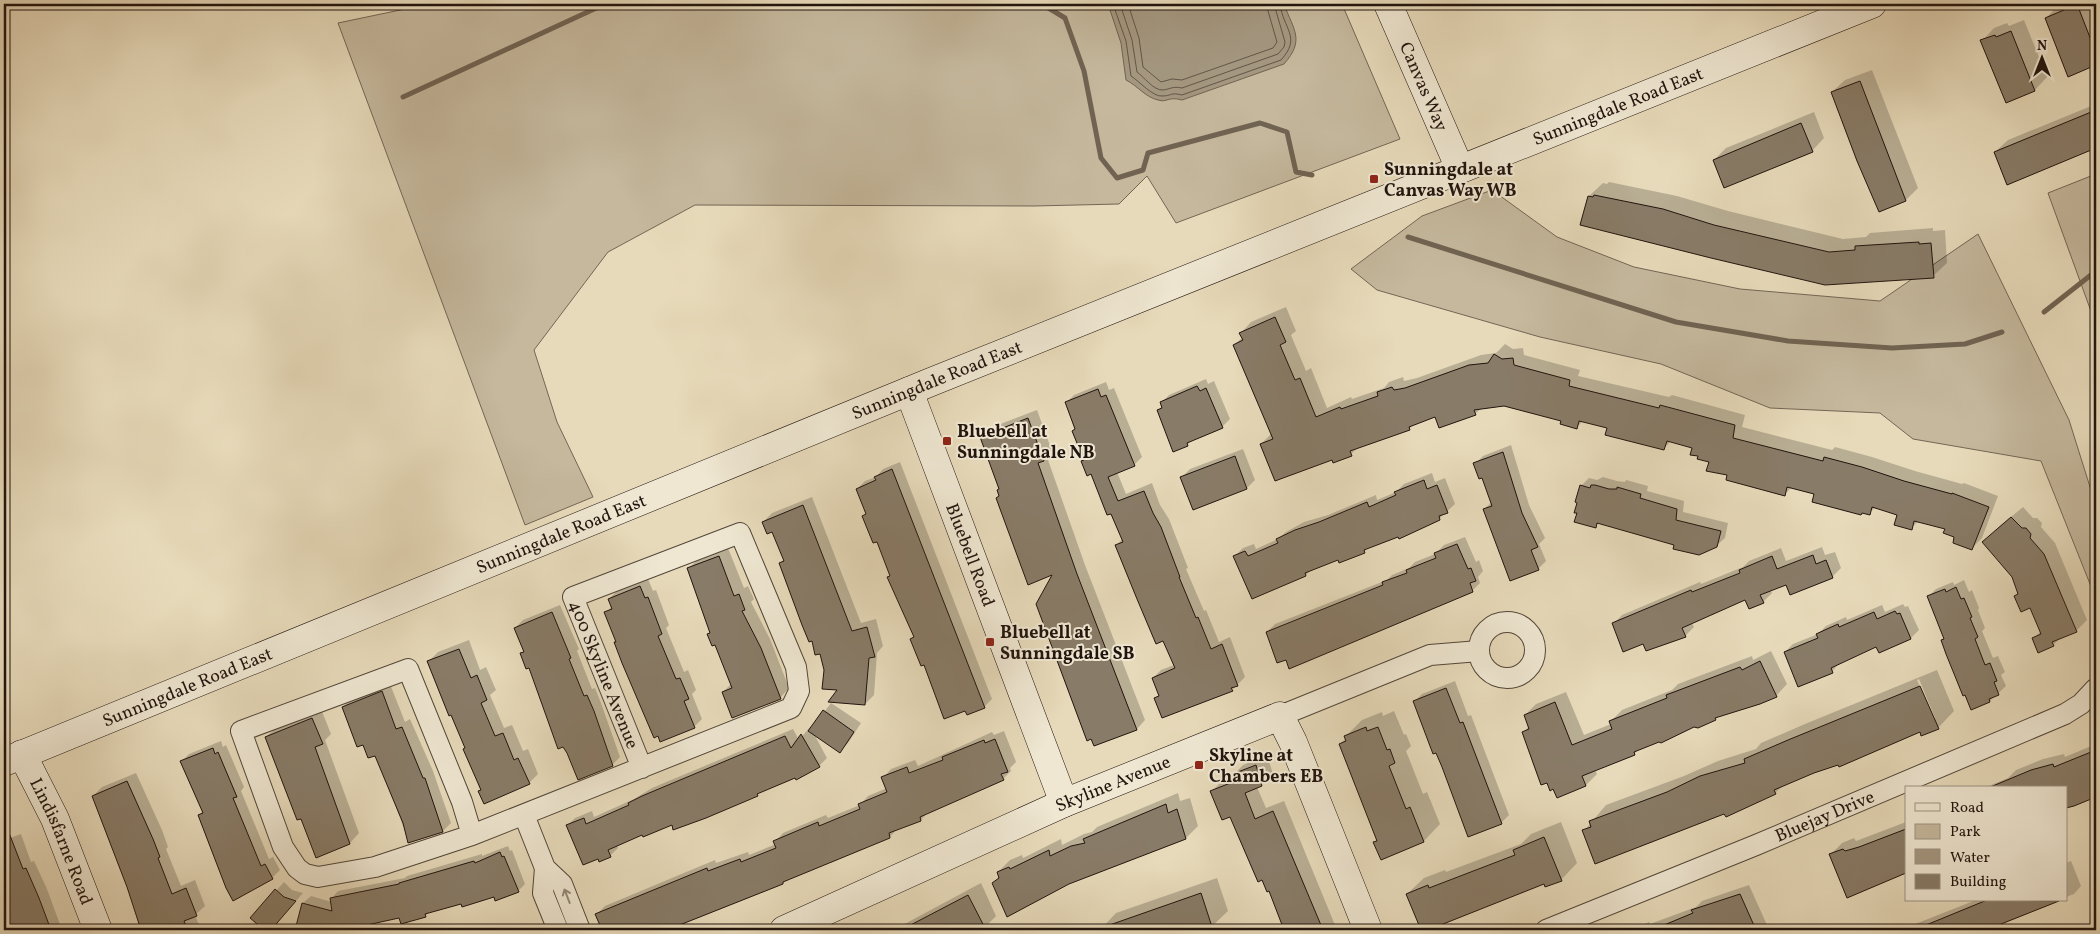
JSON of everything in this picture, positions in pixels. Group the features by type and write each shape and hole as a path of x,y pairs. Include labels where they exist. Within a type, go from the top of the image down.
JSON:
{"main road":[{"name":"Canvas Way","path":"1388,4 1460,169"},
{"name":"Sunningdale Road East","path":"13,758 909,391 1872,4"},
{"name":"Bluebell Road","path":"909,391 1064,802"},
{"name":"Skyline Avenue","path":"784,930 1064,802 1280,716"},
{"path":"1280,716 1368,930"},
{"name":"Lindisfarne Road","path":"13,758 55,819 98,930"}],"street":[{"name":"400 Skyline Avenue","path":"472,835 462,802 408,669 241,731 283,847 297,868 305,874 318,877 375,867 472,835 524,815 642,768 791,708 799,691 796,667 740,533 573,597 642,768"},
{"name":"Skyline Avenue","path":"1280,716 1430,655 1479,651"},
{"name":"Bluejay Drive","path":"1546,930 1756,846 2065,714 2081,704 2095,689"},
{"path":"524,815 546,868 562,884 580,930"},
{"path":"546,868 543,893 558,930"}],"green space":[{"path":"429,4 1342,4 1400,139 1176,223 1147,176 1119,204 1034,206 695,205 608,252 534,350 557,422 593,497 525,525 338,23"},
{"path":"2096,174 2096,325 2048,193"},
{"path":"1492,190 1557,237 1634,267 1740,289 1880,301 1978,234 2069,420 2096,506 2096,599 2041,461 1913,439 1880,413 1770,408 1661,364 1540,337 1377,290 1351,269 1422,216"}],"water":[{"path":"1108,4 1284,4 1296,35 1296,42 1284,64 1182,100 1161,101 1153,99 1126,80 1121,43"}],"building":[{"path":"2062,4 2077,4 2096,53 2096,65 2068,77 2045,18 2064,10"},
{"path":"2011,31 2035,91 2006,103 1980,40 1995,35 1996,37"},
{"path":"1860,81 1906,201 1879,212 1831,92"},
{"path":"2096,110 2096,148 2007,185 1994,152"},
{"path":"1801,123 1813,152 1724,188 1713,160"},
{"path":"1594,195 1663,209 1714,225 1829,252 1855,250 1855,246 1931,243 1934,278 1825,285 1711,258 1580,225 1588,196 1593,197"},
{"path":"1275,317 1286,342 1280,345 1295,380 1300,378 1316,417 1340,407 1341,409 1378,396 1377,392 1392,387 1394,390 1405,388 1469,365 1488,363 1494,354 1502,359 1513,358 1514,365 1570,380 1569,386 1659,408 1660,405 1735,425 1733,438 1823,461 1824,457 1862,467 1904,481 1952,493 1989,507 1972,550 1953,543 1954,537 1943,533 1945,529 1914,521 1912,530 1894,525 1897,515 1872,507 1870,515 1862,513 1861,515 1812,502 1814,494 1787,487 1785,496 1726,480 1727,475 1706,471 1709,462 1697,459 1698,456 1690,455 1692,448 1667,441 1664,450 1605,435 1607,428 1579,421 1577,429 1560,424 1561,421 1504,406 1474,410 1476,415 1439,428 1435,417 1409,427 1410,430 1350,451 1352,456 1333,463 1332,460 1275,481 1260,444 1273,439 1233,345 1243,340 1239,333"},
{"path":"1197,386 1200,391 1206,388 1223,428 1187,443 1188,446 1173,452 1157,410 1162,408 1160,402"},
{"path":"1098,389 1101,397 1106,395 1135,466 1108,477 1118,501 1144,491 1161,527 1196,618 1198,617 1211,649 1222,644 1238,686 1231,688 1233,691 1162,718 1154,698 1159,696 1152,678 1175,668 1163,641 1156,644 1137,599 1115,545 1123,542 1111,514 1107,515 1091,474 1087,476 1081,461 1084,460 1072,431 1075,429 1065,402"},
{"path":"1028,418 1044,461 1038,463 1077,574 1137,730 1094,746 1091,739 1087,741 1036,604 1052,575 1028,585 996,498 999,496 997,490 999,489 980,437"},
{"path":"1503,452 1522,513 1538,547 1531,550 1539,570 1510,581 1483,509 1492,506 1482,478 1479,479 1473,463"},
{"path":"1235,456 1247,489 1193,510 1180,477"},
{"path":"892,469 985,708 967,715 965,711 944,719 924,665 921,666 910,639 914,637 887,577 890,576 877,542 873,543 862,516 866,514 856,489 876,480 874,477"},
{"path":"1424,480 1427,489 1437,485 1448,513 1439,516 1440,520 1399,539 1398,537 1364,550 1365,553 1339,563 1338,560 1305,573 1306,576 1252,599 1233,556 1245,551 1248,556 1278,543 1276,539 1295,530 1367,502 1369,507 1396,495 1394,492"},
{"path":"1580,485 1590,488 1591,485 1609,489 1617,489 1617,487 1641,494 1640,498 1677,509 1676,520 1721,531 1717,547 1699,555 1673,549 1674,545 1597,523 1596,528 1574,522 1577,513 1574,513 1577,503 1575,502"},
{"path":"803,505 852,631 867,627 875,657 869,658 865,705 828,702 837,690 822,689 824,670 820,654 815,655 812,641 809,642 779,563 784,561 772,532 767,534 762,522"},
{"path":"2011,517 2022,528 2026,528 2031,534 2030,538 2044,554 2077,632 2052,642 2054,646 2038,653 2032,638 2041,634 2030,608 2021,612 2014,596 2018,594 2012,577 1982,542"},
{"path":"1457,544 1468,569 1471,568 1476,581 1470,583 1473,592 1289,669 1286,660 1277,663 1266,632 1383,585 1382,582 1407,573 1406,570 1436,558 1434,553"},
{"path":"1813,555 1816,564 1826,560 1833,578 1790,595 1786,585 1760,595 1764,603 1749,609 1745,600 1682,628 1686,637 1646,651 1643,644 1623,652 1612,623 1691,590 1692,592 1740,573 1739,570 1772,556 1777,569"},
{"path":"719,556 734,596 739,594 745,610 742,611 761,648 781,699 732,718 722,692 732,688 715,645 712,646 707,634 710,633 687,568"},
{"path":"640,586 645,598 648,597 662,634 658,636 676,679 680,678 689,699 684,701 695,728 660,742 658,736 654,738 622,663 604,612 612,609 608,599"},
{"path":"1956,587 1961,599 1964,598 1972,617 1970,618 1978,637 1975,639 1985,665 1990,663 1997,681 1994,682 1999,695 1989,699 1990,702 1971,710 1965,695 1963,696 1946,654 1941,640 1944,639 1927,596 1945,589 1946,592"},
{"path":"1895,611 1897,614 1900,613 1911,639 1879,653 1876,647 1831,668 1833,673 1798,687 1784,652 1818,638 1816,634 1838,624 1839,627 1874,612 1877,619"},
{"path":"552,612 584,696 587,695 594,711 613,766 578,780 567,753 563,747 558,749 529,668 526,669 520,653 524,652 514,628"},
{"path":"459,649 471,678 477,675 487,700 481,703 495,736 503,733 514,760 518,758 530,784 484,804 478,791 481,790 463,749 465,748 451,715 449,716 427,661"},
{"path":"1760,661 1777,697 1715,718 1716,720 1698,728 1694,727 1661,743 1659,742 1634,752 1635,755 1582,776 1586,786 1557,798 1553,789 1550,791 1547,783 1541,785 1522,732 1529,729 1524,715 1555,702 1572,745 1612,729 1609,721 1667,698 1666,695 1740,667 1742,670"},
{"path":"1920,686 1939,729 1921,736 1920,732 1839,767 1838,765 1814,773 1774,790 1776,794 1726,817 1724,814 1595,864 1582,830 1591,827 1589,821 1667,792 1700,776 1745,763 1744,759"},
{"path":"1446,688 1460,723 1463,722 1502,824 1468,837 1442,767 1436,753 1433,754 1413,701"},
{"path":"382,691 396,729 402,727 423,778 425,778 443,832 408,843 403,823 375,756 368,758 363,745 357,747 342,707"},
{"path":"823,710 854,732 840,753 808,731"},
{"path":"312,718 323,744 315,747 350,844 316,858 301,819 297,820 265,737"},
{"path":"1366,727 1367,731 1378,727 1387,750 1390,749 1395,763 1389,766 1406,809 1410,807 1424,842 1381,860 1373,842 1377,841 1339,744 1346,741 1344,736"},
{"path":"801,734 820,767 796,780 795,778 757,794 758,796 706,818 673,830 672,825 643,837 642,835 608,850 611,857 599,862 598,859 583,865 566,825 584,818 586,824 629,805 628,803 642,796 785,736 791,748"},
{"path":"995,739 1008,772 1001,774 1004,780 920,817 921,821 889,833 890,838 783,882 783,884 667,930 602,930 595,914 707,868 708,871 740,859 741,862 776,848 773,841 818,822 819,826 860,809 858,804 887,792 881,777 907,767 909,773 943,760 942,757 984,740 985,743"},
{"path":"213,748 215,754 218,752 237,797 233,798 261,866 265,864 273,879 233,901 226,888 198,815 203,813 180,761"},
{"path":"2096,750 2096,797 2068,808 2068,786 1993,786 2031,770 2053,764 2054,767"},
{"path":"1256,765 1262,786 1245,793 1255,819 1273,811 1323,930 1301,930 1298,925 1284,930 1269,891 1267,892 1262,880 1258,882 1230,817 1222,820 1210,791 1233,782 1230,775"},
{"path":"127,781 153,839 172,894 186,888 197,916 184,921 188,930 141,930 127,887 92,796"},
{"path":"1166,804 1168,813 1177,809 1186,839 1069,884 1007,917 992,883 999,878 997,872 1009,867 1010,869 1049,850 1050,856 1071,846 1085,843 1083,839"},
{"path":"4,820 23,869 26,868 51,930 9,930 4,916"},
{"path":"1905,829 1905,873 1847,898 1829,854 1843,849 1845,851"},
{"path":"1544,837 1562,881 1545,887 1544,884 1428,930 1421,930 1406,894 1428,885 1429,888 1515,855 1513,850"},
{"path":"500,852 502,857 504,856 519,892 495,901 494,897 462,907 461,904 425,914 426,917 401,924 399,918 358,927 358,930 295,930 302,903 332,911 330,898 399,884 474,861 475,863"},
{"path":"275,889 284,897 296,901 271,930 264,930 250,918"},
{"path":"1201,893 1213,930 1101,930 1101,928"},
{"path":"1740,894 1756,930 1652,930 1693,913 1691,910"},
{"path":"968,895 986,930 901,930"},
{"path":"1982,902 2056,902 1986,930 1914,930"}],"waterway":[{"path":"403,97 605,4"},
{"path":"1042,4 1065,18 1084,71 1101,158 1117,178 1143,170 1148,153 1260,123 1287,132 1296,172 1312,175"},
{"path":"1408,237 1676,322 1788,341 1892,348 1965,344 2002,332"},
{"path":"2044,312 2096,271"}],"place":[{"name":"Sunningdale at Canvas Way WB","path":"1374,179"},
{"name":"Bluebell at Sunningdale NB","path":"947,441"},
{"name":"Bluebell at Sunningdale SB","path":"990,642"},
{"name":"Skyline at Chambers EB","path":"1199,765"}]}
